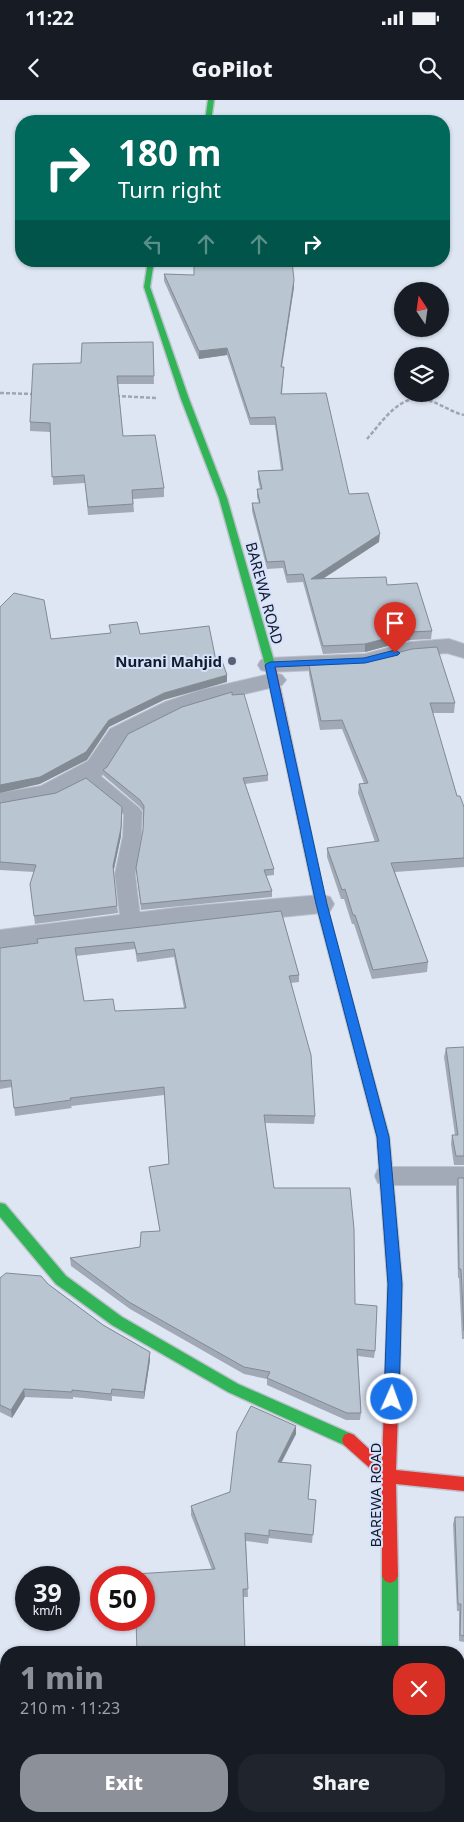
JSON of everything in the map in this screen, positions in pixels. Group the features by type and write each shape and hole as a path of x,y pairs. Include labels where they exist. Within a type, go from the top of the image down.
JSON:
{"main road":[{"path":"209,115 211,100"},
{"name":"BAREWA ROAD","path":"150,267 147,287 185,399 224,498 272,672 321,904 383,1137 395,1284 389,1476 390,1646"},
{"path":"0,1208 61,1280 117,1321 233,1388 348,1439 389,1476 464,1484"}],"street":[{"path":"0,801 47,793 97,767 118,734 173,707 272,672 365,661 410,648 449,646 464,650"},
{"path":"0,940 182,917 321,904"}],"lane":[{"path":"86,773 133,812 132,836 125,874 131,924"},
{"path":"386,1176 464,1176"}],"path":[{"path":"0,393 39,394"},
{"path":"107,396 185,399"},
{"path":"367,439 398,405 407,400 426,398 458,414 464,415"}],"building":[{"path":"194,267 293,267 294,280 281,367 284,367 281,394 326,393 349,494 368,493 380,534 311,579 386,577 387,585 417,583 432,631 410,632 365,644 323,646 303,574 287,575 284,561 267,562 252,503 260,503 257,489 262,489 258,471 283,470 275,417 250,418 227,348 199,351 164,274 194,275"},
{"path":"153,342 154,376 117,376 123,436 155,435 164,488 132,490 133,504 88,507 84,475 52,477 50,423 30,422 33,364 81,363 82,343"},
{"path":"14,593 44,600 51,639 111,633 109,625 137,622 140,634 209,626 216,661 222,661 227,675 164,693 109,720 86,752 40,777 0,785 0,607"},
{"path":"437,647 455,703 430,703 457,796 460,796 464,807 464,858 391,863 428,962 373,970 355,915 353,915 345,889 342,890 327,848 379,841 359,784 368,783 342,720 321,721 309,665 328,664 328,662 366,661 412,649"},
{"path":"232,692 232,695 244,694 268,775 243,778 274,869 264,870 272,891 141,904 136,868 143,830 144,806 140,800 103,770 107,767 128,734 182,707"},
{"path":"86,778 122,807 121,828 113,866 117,906 34,916 30,884 36,865 0,862 0,803 56,793"},
{"path":"281,911 299,975 289,976 311,1055 315,1116 264,1115 274,1188 350,1188 354,1229 355,1304 377,1306 375,1351 357,1349 361,1413 347,1413 267,1378 270,1372 244,1367 129,1302 70,1258 140,1247 141,1232 160,1231 149,1167 169,1164 164,1087 70,1098 71,1100 14,1108 11,1080 0,1081 0,948 38,943 37,939","holes":["134,942 137,954 174,949 186,1008 115,1011 113,999 84,1001 75,948"]},
{"path":"464,1047 464,1156 456,1156 452,1135 458,1135 446,1048"},
{"path":"458,1178 464,1178 464,1331 461,1269 459,1269"},
{"path":"6,1273 41,1276 48,1284 103,1325 150,1352 144,1392 112,1389 111,1394 72,1390 72,1392 24,1389 11,1410 0,1405 0,1278"},
{"path":"251,1406 296,1426 278,1462 311,1465 308,1499 316,1500 313,1535 269,1530 269,1536 245,1533 248,1589 243,1589 245,1646 137,1646 136,1631 155,1631 155,1573 215,1569 191,1506 230,1492 237,1432"},
{"path":"455,1517 464,1517 464,1636 460,1635 461,1604 458,1604"}],"traffic: fast":[{"path":"209,115 211,100"},
{"path":"150,267 147,287 185,399 223,498 271,668"},
{"path":"306,834 321,904 383,1137 395,1284 393,1354"},
{"path":"0,1208 61,1280 117,1321 233,1388 349,1440"},
{"path":"390,1576 390,1646"}],"traffic: jam":[{"path":"271,668 306,834"},
{"path":"390,1576 389,1476 393,1354"},
{"path":"349,1440 389,1476 464,1484"}],"place":[{"name":"Nurani Mahjid","path":"232,661"}],"route":[{"path":"392,1399 395,1284 383,1137 321,904 270,665 365,661 395,653"}]}
